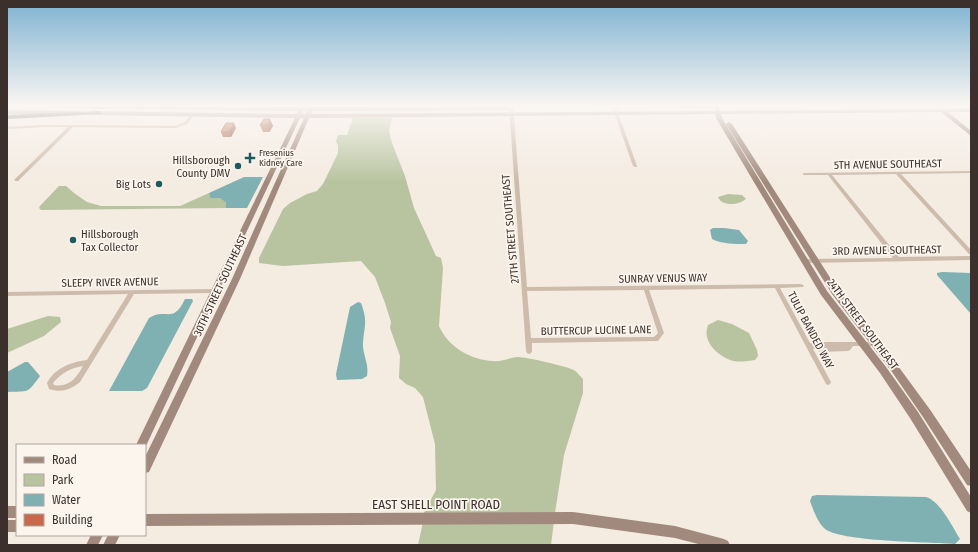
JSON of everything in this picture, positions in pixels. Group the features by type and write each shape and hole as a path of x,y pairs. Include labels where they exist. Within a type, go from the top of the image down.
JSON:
{"street":[{"path":"16,180 67,131"},
{"name":"30TH STREET SOUTHEAST","path":"140,444 291,131"},
{"name":"30TH STREET SOUTHEAST","path":"146,466 229,293 301,131"},
{"name":"27TH STREET SOUTHEAST","path":"513,131 529,351"},
{"path":"622,131 635,166"},
{"name":"24TH STREET SOUTHEAST","path":"727,131 824,293 883,370 914,415 971,507"},
{"name":"24TH STREET SOUTHEAST","path":"733,131 835,292 928,414 971,481"},
{"name":"5TH AVENUE SOUTHEAST","path":"805,174 971,172"},
{"path":"897,173 971,253"},
{"path":"829,174 897,259"},
{"name":"3RD AVENUE SOUTHEAST","path":"804,261 971,258"},
{"name":"TULIP BANDED WAY","path":"777,286 828,382"},
{"name":"SUNRAY VENUS WAY","path":"525,289 801,286"},
{"name":"BUTTERCUP LUCINE LANE","path":"529,341 656,339 660,333 646,288"},
{"name":"SLEEPY RIVER AVENUE","path":"7,294 214,291"},
{"path":"89,362 70,366 57,373 50,383 51,387 60,389 73,384 78,380 132,292"},
{"path":"809,346 817,346 820,349 848,348 851,345 875,344"},
{"name":"EAST SHELL POINT ROAD","path":"146,520 573,518 674,532 724,545"},
{"path":"92,545 96,536"},
{"path":"109,545 114,536"}],"green space":[{"path":"348,131 389,131 392,143 405,176 414,208 436,256 441,258 443,268 439,326 448,340 461,351 477,358 496,361 522,357 563,366 574,370 583,379 583,393 564,455 555,513 424,513 436,490 435,444 423,397 415,388 406,384 399,378 400,356 390,328 391,322 385,303 375,277 361,261 283,266 259,263 259,258 283,209 290,203 307,194 317,191 323,184 338,153 336,141 338,135 347,135"},
{"path":"59,186 66,186 87,202 101,206 180,206 209,193 210,198 220,198 226,203 226,208 41,210 39,208 40,206"},
{"path":"728,194 742,195 746,199 739,203 727,204 718,197"},
{"path":"48,316 60,317 61,322 44,336 7,353 7,329"},
{"path":"718,320 732,324 749,333 757,350 758,356 755,360 742,362 733,361 715,351 709,342 707,331 708,325"},
{"path":"554,521 551,545 418,545 423,522"}],"water":[{"path":"244,177 263,177 247,208 226,208 226,203 220,198 210,198 209,193"},
{"path":"713,228 739,230 748,241 746,244 742,244 716,241 712,239 710,230"},
{"path":"937,273 971,273 971,314 937,275"},
{"path":"185,299 192,299 193,301 147,388 142,391 109,391 149,318 160,314 173,314 181,307"},
{"path":"358,302 361,303 365,316 363,347 367,365 367,376 362,379 337,380 336,374 350,307"},
{"path":"25,362 28,362 40,376 30,389 20,392 7,392 7,372"},
{"path":"812,496 926,497 936,503 941,509 960,539 955,544 907,542 865,539 832,533 824,528 817,518 810,501"}],"place":[{"name":"Fresenius Kidney Care","path":"250,158"},
{"name":"Hillsborough County DMV","path":"238,166"},
{"name":"Big Lots","path":"159,184"},
{"name":"Hillsborough Tax Collector","path":"73,240"}]}
